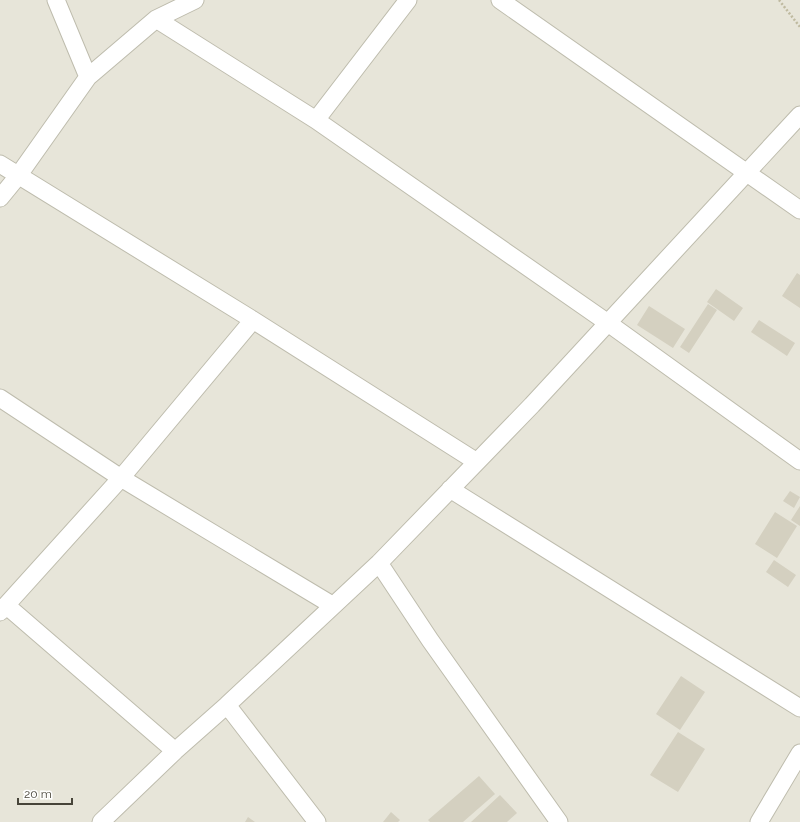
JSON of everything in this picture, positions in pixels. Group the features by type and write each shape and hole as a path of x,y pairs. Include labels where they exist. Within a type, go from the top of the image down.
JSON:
{"street":[{"path":"56,0 88,77"},
{"path":"0,198 18,176 88,77 156,19 195,0"},
{"path":"316,120 408,0"},
{"path":"500,0 593,67 800,210"},
{"path":"156,19 316,120 608,322 800,461"},
{"path":"101,822 175,751 227,705 332,605 379,563 477,462 800,115"},
{"path":"0,164 253,320 477,462"},
{"path":"175,751 3,609 121,478 253,320"},
{"path":"0,398 121,478 332,605"},
{"path":"450,490 800,708"},
{"path":"379,563 430,640 558,822"},
{"path":"227,705 317,822"},
{"path":"759,822 800,753"}],"path":[{"path":"779,0 800,27"}],"shaded area":[{"path":"0,0 800,0 800,822 0,822"}],"building":[{"path":"797,273 800,275 800,308 782,296"},
{"path":"716,289 743,308 734,321 707,302"},
{"path":"708,304 717,310 689,353 680,347"},
{"path":"649,306 685,329 673,348 637,325"},
{"path":"759,320 795,343 787,356 751,332"},
{"path":"790,491 800,497 794,508 783,501"},
{"path":"800,506 800,526 791,520"},
{"path":"775,512 797,526 777,558 755,544"},
{"path":"774,560 796,575 788,587 766,572"},
{"path":"681,676 705,692 680,730 656,714"},
{"path":"678,732 705,749 678,792 650,775"},
{"path":"479,776 495,794 463,822 430,822 428,820"},
{"path":"500,795 517,813 507,822 471,822"},
{"path":"391,812 400,820 398,822 383,822"},
{"path":"248,817 255,822 245,822"}]}
